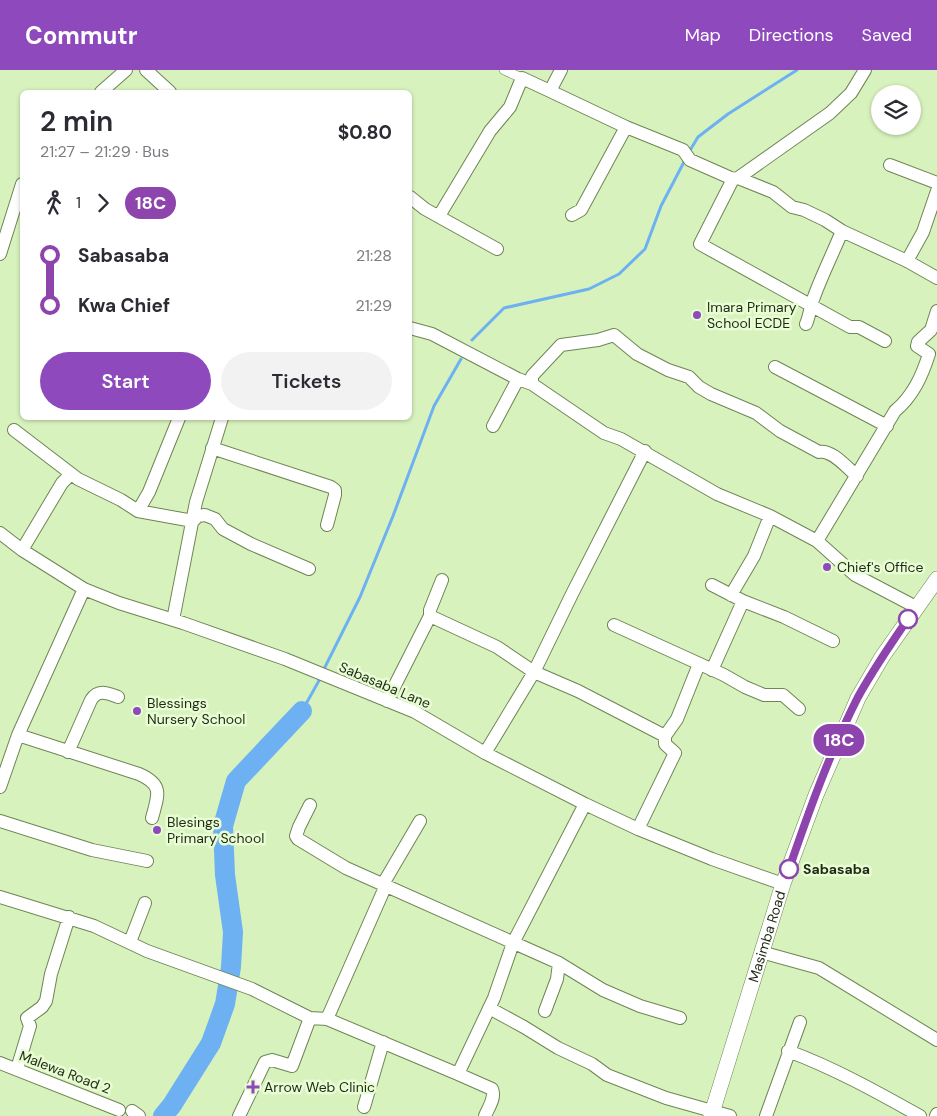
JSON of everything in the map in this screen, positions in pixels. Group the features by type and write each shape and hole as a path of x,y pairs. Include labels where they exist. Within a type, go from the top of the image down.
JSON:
{"street":[{"path":"103,90 126,70"},
{"path":"146,70 168,90"},
{"path":"504,70 736,179 773,192 792,207 826,220 842,231 908,261 937,278"},
{"path":"550,90 561,70"},
{"path":"865,70 856,86 830,113 736,179 700,244 850,327 859,327 885,341"},
{"path":"439,216 490,130 510,107 522,78"},
{"path":"572,215 581,210 626,127"},
{"path":"890,165 937,183"},
{"path":"0,254 20,190"},
{"path":"908,261 923,232 937,191"},
{"path":"412,198 439,216 498,249"},
{"path":"806,324 810,314 810,306 842,231"},
{"path":"817,541 886,426 896,411 905,403 920,378 929,354 917,346 918,342 931,330 937,312"},
{"path":"412,329 432,334 518,379 532,384 604,434 620,438 717,494 770,516 817,541 855,576 916,607"},
{"path":"532,384 532,376 561,345 598,340 614,335 644,358 668,370 689,377 699,387 711,394 756,413 780,431 818,452 823,451 833,456 857,476"},
{"path":"775,367 886,426"},
{"path":"493,426 518,379"},
{"path":"138,511 149,492 178,420"},
{"path":"173,620 196,502 221,420"},
{"path":"14,430 71,474 138,511 193,521"},
{"path":"212,448 331,487 335,490 336,495 327,525"},
{"path":"485,753 534,672 645,451"},
{"path":"22,550 62,483 71,474"},
{"path":"193,521 198,516 205,515 215,519 223,529 251,544 308,569"},
{"path":"731,595 754,556 770,516"},
{"name":"Sabasaba Lane","path":"0,533 22,550 84,589 119,603 286,659 415,712 485,753 638,829 712,859 783,884"},
{"path":"387,701 430,616 430,610 442,580"},
{"name":"Masimba Road","path":"711,1114 738,1033 783,884 816,795 858,698 882,657 937,580"},
{"path":"712,585 743,601 784,617 833,641"},
{"path":"0,787 18,735 84,589"},
{"path":"712,670 743,601"},
{"path":"430,616 497,647 534,672 578,691 665,736"},
{"path":"614,625 764,695 784,695 799,709"},
{"path":"638,829 675,753 665,744 665,736 677,719 699,664"},
{"path":"68,752 90,700 94,695 100,692 118,697"},
{"path":"18,735 150,779 156,785 158,794 152,818"},
{"path":"458,1074 489,1008 513,943 585,804"},
{"path":"310,805 296,833 298,839 346,868 559,963 603,990 640,1006 680,1018"},
{"path":"0,821 97,852 147,861"},
{"path":"327,1019 385,884 420,821"},
{"path":"0,897 94,926 147,951 252,989 310,1018 327,1019 458,1074 492,1090 494,1094 485,1116"},
{"path":"130,942 145,903"},
{"path":"17,1069 30,1026 27,1018 42,1007 46,1000 51,974 69,917"},
{"path":"761,952 819,968 937,1040"},
{"path":"544,1011 557,978 559,963"},
{"path":"489,1008 566,1053 592,1064 606,1075 711,1114 730,1116"},
{"path":"239,1116 265,1062 272,1060 292,1066 310,1018"},
{"path":"766,1116 800,1022"},
{"path":"364,1107 383,1042"},
{"path":"788,1052 818,1062 839,1072 920,1116"},
{"name":"Malewa Road 2","path":"0,1063 130,1112"}],"waterway":[{"path":"689,152 698,137 728,114 797,70"},
{"path":"472,340 504,308 589,289 619,274 645,249 661,206 685,160"},
{"path":"323,671 360,597 393,516 434,406 461,359"},
{"path":"302,711 321,677"},
{"path":"163,1116 211,1043 225,1004 231,967 233,932 225,875 223,826 236,781 302,711"}],"bus line":[{"name":"18C","path":"789,869 816,795 858,698 882,657 908,619"}],"place":[{"name":"Imara Primary School ECDE","path":"697,315"},
{"name":"Chief's Office","path":"827,567"},
{"name":"Blessings Nursery School","path":"137,711"},
{"name":"Blesings Primary School","path":"157,830"},
{"name":"Sabasaba","path":"789,869"},
{"name":"Arrow Web Clinic","path":"253,1087"}]}
